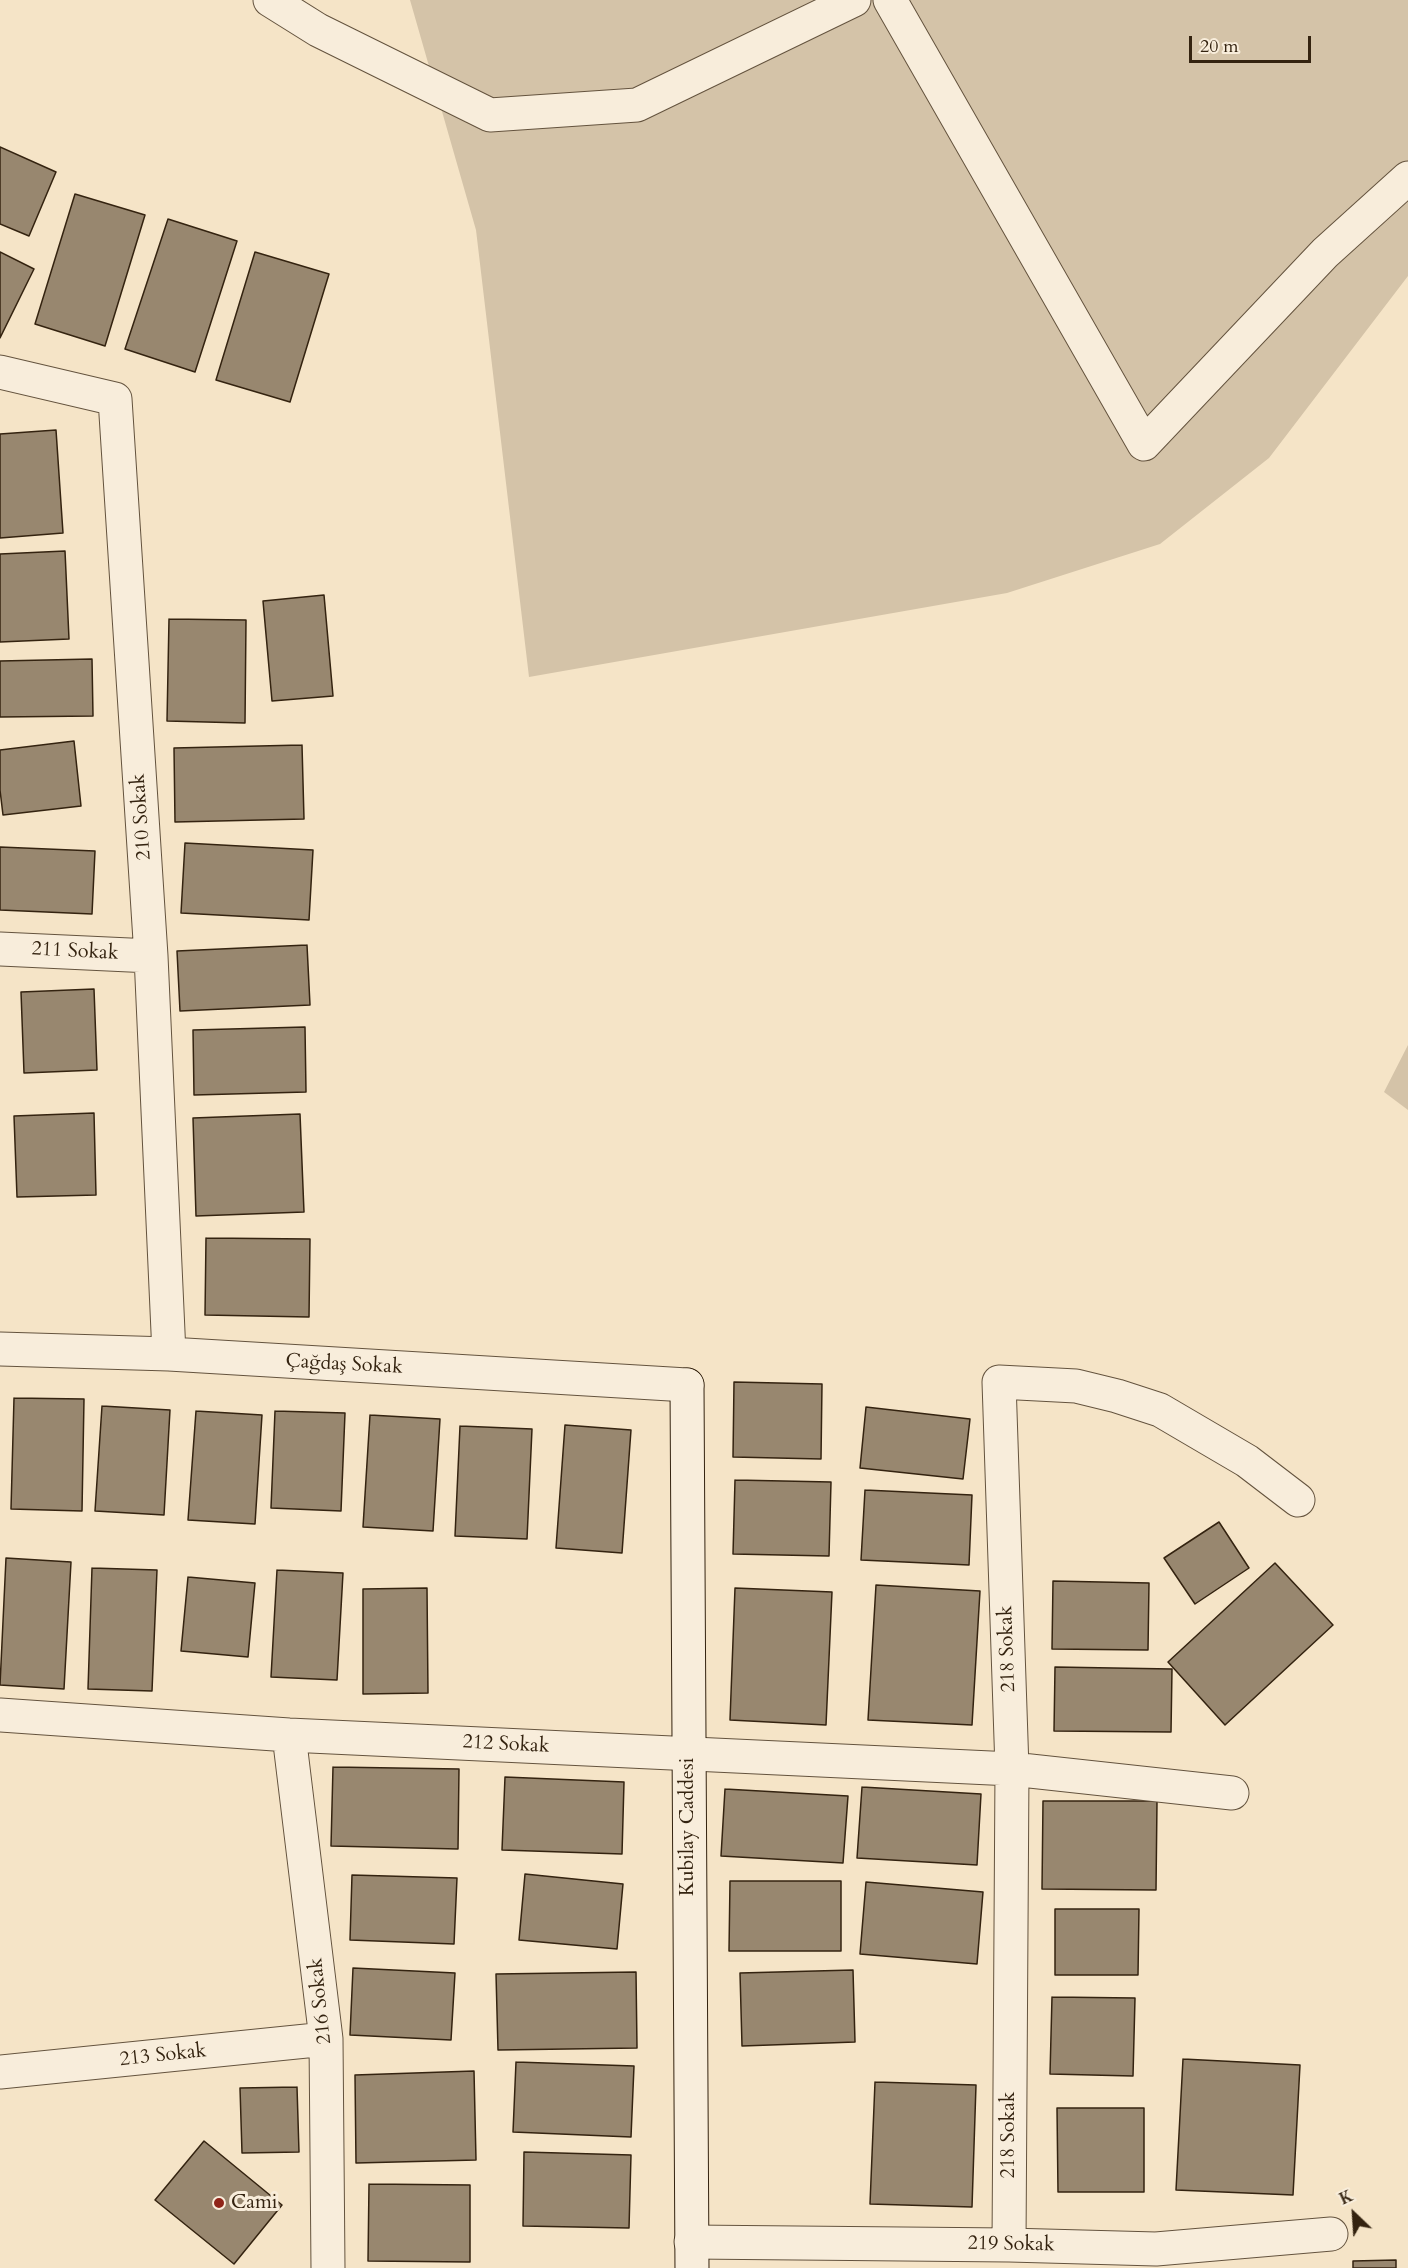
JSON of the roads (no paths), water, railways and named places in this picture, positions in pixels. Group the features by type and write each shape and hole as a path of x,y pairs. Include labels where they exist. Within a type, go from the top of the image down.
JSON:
{"street":[{"path":"270,0 318,30 490,115 637,105 854,0"},
{"path":"890,0 1144,444 1325,254 1408,178"},
{"name":"210 Sokak","path":"0,372 115,399 151,956 169,1354"},
{"name":"211 Sokak","path":"0,949 151,956"},
{"name":"Çağdaş Sokak","path":"0,1349 169,1354 687,1386"},
{"name":"218 Sokak","path":"1009,2245 1012,1769 999,1382 1076,1386 1160,1410 1247,1461 1299,1500"},
{"name":"Kubilay Caddesi","path":"687,1386 692,2255"},
{"name":"212 Sokak","path":"0,1715 289,1736 1012,1769 1232,1793"},
{"name":"216 Sokak","path":"289,1736 326,2039 328,2268"},
{"name":"213 Sokak","path":"0,2072 326,2039"},
{"name":"219 Sokak","path":"692,2255 1009,2245 1155,2259 1330,2234"}],"place":[{"name":"Cami","path":"219,2203"}]}
